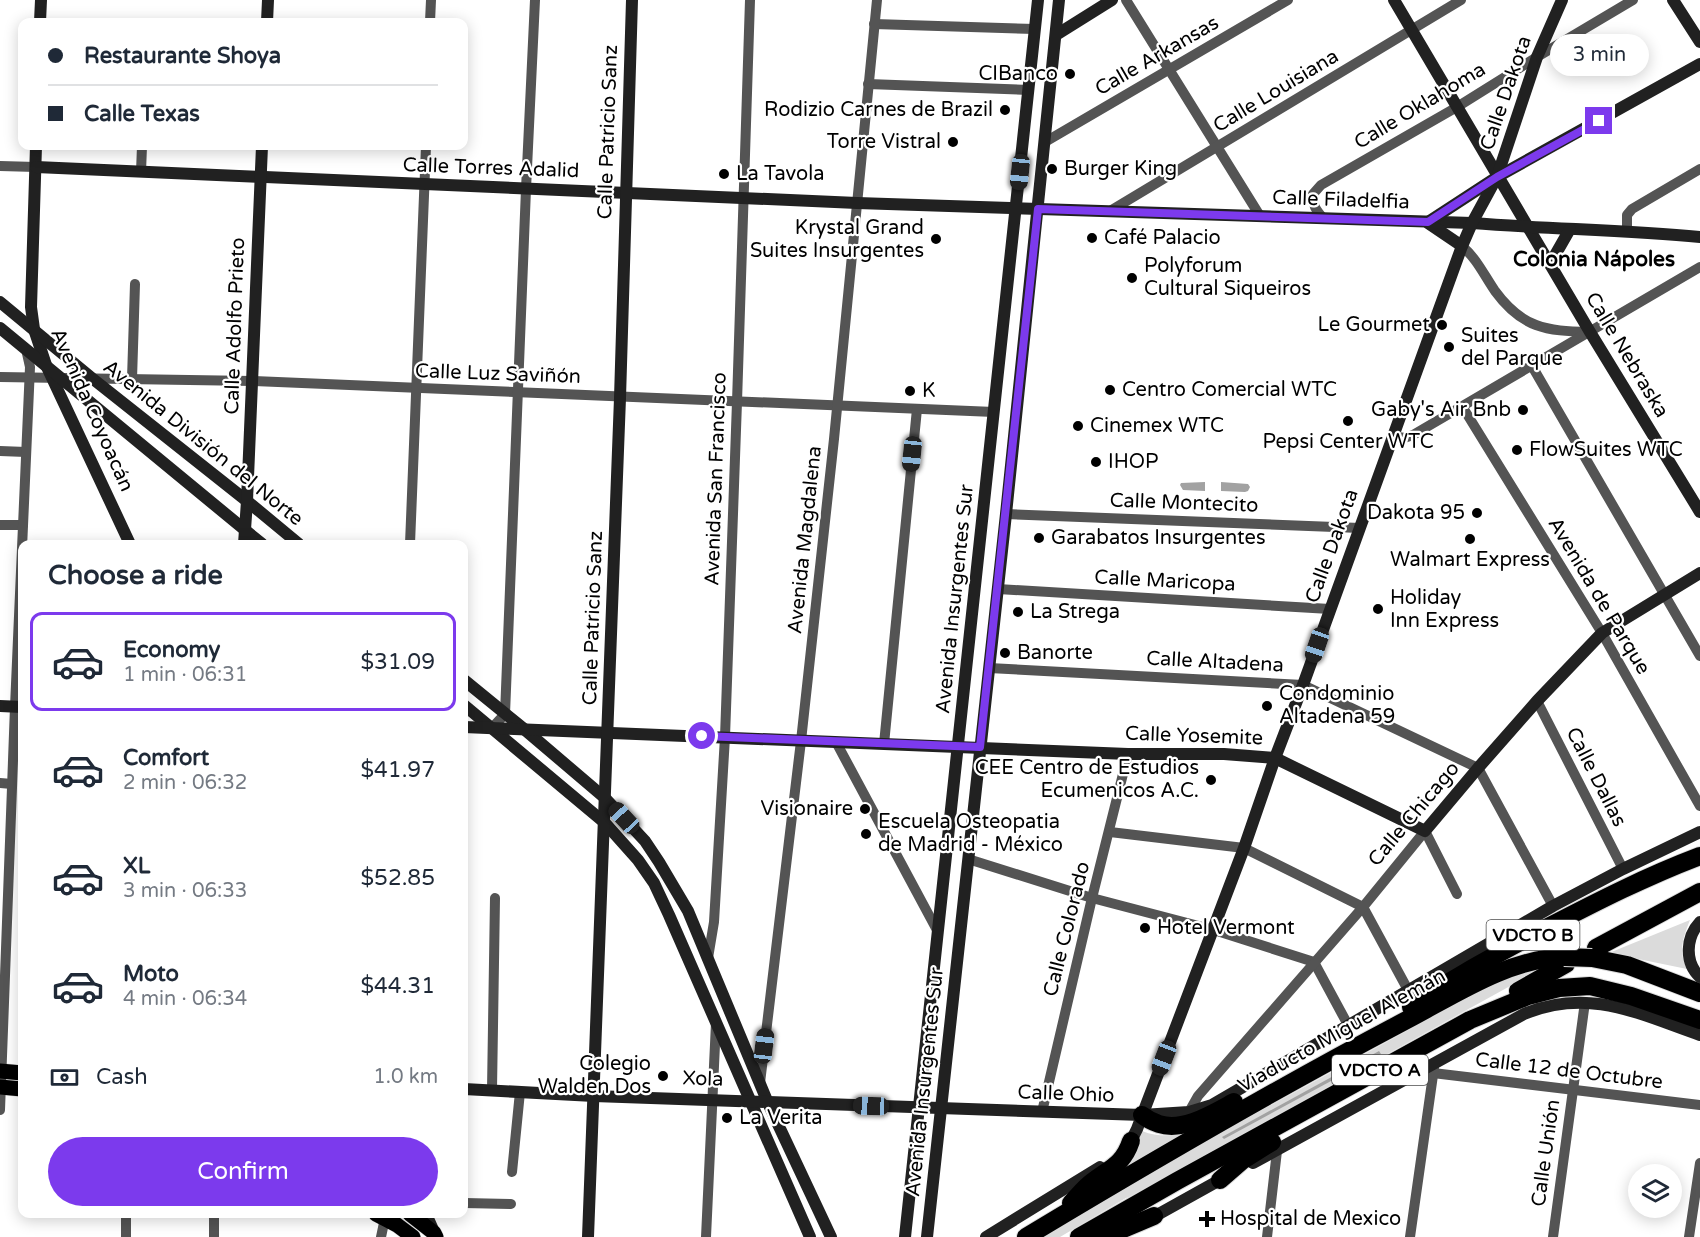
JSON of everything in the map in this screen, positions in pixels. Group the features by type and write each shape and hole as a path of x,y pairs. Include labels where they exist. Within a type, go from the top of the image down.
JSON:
{"highway":[{"name":"VDCTO B","path":"1377,1035 1396,1017 1431,993 1521,942 1626,888 1700,856"},
{"name":"VDCTO B","path":"1594,953 1700,892"},
{"name":"Viaducto Miguel Alemán","path":"1026,1237 1161,1157 1377,1035 1517,965 1538,959 1565,961 1594,953 1700,993"},
{"name":"VDCTO B","path":"1470,1020 1565,961"},
{"name":"VDCTO A","path":"1079,1237 1470,1020 1536,994 1575,986 1590,986 1610,990 1700,1020"},
{"path":"1220,1180 1252,1154 1385,1079 1421,1048"},
{"path":"1142,1115 1161,1125 1183,1124 1212,1113 1283,1075 1302,1068 1324,1065"},
{"path":"1058,1218 1091,1183 1120,1162 1131,1141"},
{"path":"1104,1237 1154,1216"}],"main road":[{"path":"1,1079 18,1074"},
{"path":"1,1079 18,1087"},
{"path":"384,1218 413,1237"},
{"path":"415,1218 435,1235"}],"street":[{"path":"40,18 41,0"},
{"path":"267,18 268,0"},
{"path":"430,18 431,0"},
{"path":"492,728 505,714 535,0"},
{"name":"Calle Patricio Sanz","path":"588,1237 605,823 632,0"},
{"name":"Avenida San Francisco","path":"708,958 714,922 725,737 750,0"},
{"name":"Avenida Magdalena","path":"760,1083 801,741 878,0"},
{"name":"Avenida Insurgentes Sur","path":"905,1237 1038,0"},
{"name":"Avenida Insurgentes Sur","path":"927,1237 998,590 1059,0"},
{"path":"1056,35 1112,0"},
{"path":"1126,0 1260,216"},
{"name":"Calle Arkansas","path":"1045,142 1288,0"},
{"name":"Calle Nebraska","path":"1394,0 1497,177 1700,512"},
{"name":"Calle Louisiana","path":"1110,211 1461,0"},
{"name":"Calle Dakota","path":"1131,1141 1244,849 1462,246 1497,177 1537,57 1562,0"},
{"name":"Calle Oklahoma","path":"1323,219 1312,202 1313,194 1321,185 1457,107 1633,0"},
{"path":"1673,0 1700,42"},
{"path":"874,24 1035,29"},
{"path":"1590,332 1560,332 1545,329 1519,316 1496,291 1475,259 1462,246 1428,222 1497,177 1700,64"},
{"path":"868,84 1029,90"},
{"name":"Avenida Coyoacán","path":"36,150 31,307 34,329 46,365"},
{"path":"141,172 142,150"},
{"name":"Calle Adolfo Prieto","path":"244,540 262,150"},
{"path":"410,540 426,150"},
{"name":"Calle Torres Adalid","path":"0,166 1017,208"},
{"path":"1627,231 1627,215 1632,209 1700,169"},
{"name":"Calle Filadelfia","path":"1017,208 1472,223 1700,237"},
{"path":"1550,264 1570,229"},
{"path":"1393,436 1404,438 1413,435 1699,270"},
{"path":"132,379 135,284"},
{"name":"Avenida División del Norte","path":"0,302 294,540"},
{"name":"Avenida División del Norte","path":"0,328 46,365 57,379 256,540"},
{"path":"23,540 30,367 26,349"},
{"path":"29,378 34,370 46,365"},
{"path":"1532,366 1700,656"},
{"name":"Calle Luz Saviñón","path":"0,377 252,381 994,412"},
{"name":"Avenida Coyoacán","path":"57,379 128,540"},
{"name":"Avenida de Parque","path":"1462,406 1602,633 1700,806"},
{"path":"884,744 917,409"},
{"path":"0,451 26,452"},
{"name":"Calle Montecito","path":"1006,514 1360,528"},
{"path":"0,525 23,525"},
{"name":"Calle Chicago","path":"1189,1112 1198,1096 1363,907 1478,768 1537,701 1602,633 1700,573"},
{"name":"Calle Maricopa","path":"998,590 1330,609"},
{"name":"Calle Altadena","path":"989,668 1303,685 1478,768"},
{"path":"468,683 605,798 645,841 659,862 688,911 768,1103 831,1237"},
{"name":"Calle Dallas","path":"1537,701 1623,869"},
{"path":"0,706 18,707"},
{"path":"468,708 605,823 638,860 654,883 810,1237"},
{"path":"0,1110 12,784 18,718"},
{"name":"Calle Yosemite","path":"468,727 1128,754 1224,754 1275,758 1425,831"},
{"path":"836,742 938,932"},
{"name":"Calle Colorado","path":"1042,1112 1128,754"},
{"path":"1478,768 1553,906"},
{"path":"0,783 12,784"},
{"path":"1425,831 1457,894"},
{"path":"1110,832 1244,849 1363,907 1408,990"},
{"name":"Viaducto Miguel Alemán","path":"1189,1112 1212,1105 1553,906 1700,832"},
{"path":"969,859 1092,898 1214,930 1314,962 1348,1025"},
{"path":"492,1090 495,898"},
{"path":"1700,922 1692,933 1689,946 1692,966 1700,977"},
{"path":"1118,1237 1134,1232 1154,1216 1220,1180 1434,1069 1532,1011 1564,1003 1585,1002 1617,1006 1700,1035"},
{"name":"Calle Unión","path":"1552,1237 1585,1002"},
{"path":"706,1237 716,1023"},
{"path":"1410,1237 1434,1069"},
{"name":"Calle 12 de Octubre","path":"1434,1069 1700,1105"},
{"name":"Xola","path":"468,1089 942,1109"},
{"path":"512,1172 520,1092"},
{"name":"Calle Ohio","path":"942,1109 1142,1115 1189,1112"},
{"path":"986,1237 1113,1159 1131,1141"},
{"path":"1267,1237 1277,1151"},
{"path":"1689,1237 1700,1163"},
{"path":"468,1203 511,1204"},
{"path":"126,1218 126,1237"},
{"path":"214,1218 214,1237"},
{"path":"380,1218 381,1237"},
{"path":"428,1218 435,1235"}],"shaded area":[{"path":"1205,482 1205,491 1183,490 1180,485 1181,483"},
{"path":"1221,482 1248,484 1250,487 1245,492 1221,491"},
{"path":"1690,920 1682,945 1687,969 1609,953"},
{"path":"1548,965 1126,1198 1060,1237 1042,1237 1123,1186 1489,986 1511,975"},
{"path":"1379,1051 1381,1054 1224,1139 1222,1137"},
{"path":"1142,1131 1164,1136 1185,1134 1128,1166"}],"place":[{"name":"CIBanco","path":"1070,74"},
{"name":"Rodizio Carnes de Brazil","path":"1005,110"},
{"name":"Torre Vistral","path":"953,142"},
{"name":"Burger King","path":"1052,169"},
{"name":"La Tavola","path":"724,174"},
{"name":"Café Palacio","path":"1092,238"},
{"name":"Krystal Grand Suites Insurgentes","path":"936,239"},
{"name":"Polyforum Cultural Siqueiros","path":"1132,278"},
{"name":"Le Gourmet","path":"1442,325"},
{"name":"Suites del Parque","path":"1449,347"},
{"name":"Centro Comercial WTC","path":"1110,390"},
{"name":"K","path":"910,391"},
{"name":"Gaby's Air Bnb","path":"1523,410"},
{"name":"Pepsi Center WTC","path":"1348,421"},
{"name":"Cinemex WTC","path":"1078,426"},
{"name":"FlowSuites WTC","path":"1517,450"},
{"name":"IHOP","path":"1096,462"},
{"name":"Dakota 95","path":"1477,513"},
{"name":"Garabatos Insurgentes","path":"1039,538"},
{"name":"Walmart Express","path":"1470,539"},
{"name":"Holiday Inn Express","path":"1378,609"},
{"name":"La Strega","path":"1018,612"},
{"name":"Banorte","path":"1005,653"},
{"name":"Condominio Altadena 59","path":"1267,706"},
{"name":"CEE Centro de Estudios Ecumenicos A.C.","path":"1211,780"},
{"name":"Visionaire","path":"865,809"},
{"name":"Escuela Osteopatia de Madrid - México","path":"866,834"},
{"name":"Hotel Vermont","path":"1145,928"},
{"name":"Colegio Walden Dos","path":"663,1076"},
{"name":"La Verita","path":"727,1118"},
{"name":"Hospital de Mexico","path":"1207,1219"}],"district":[{"name":"Colonia Nápoles","path":"1594,259"}],"route":[{"path":"702,736 980,747 1038,209 1428,222 1497,177 1599,121"}]}
